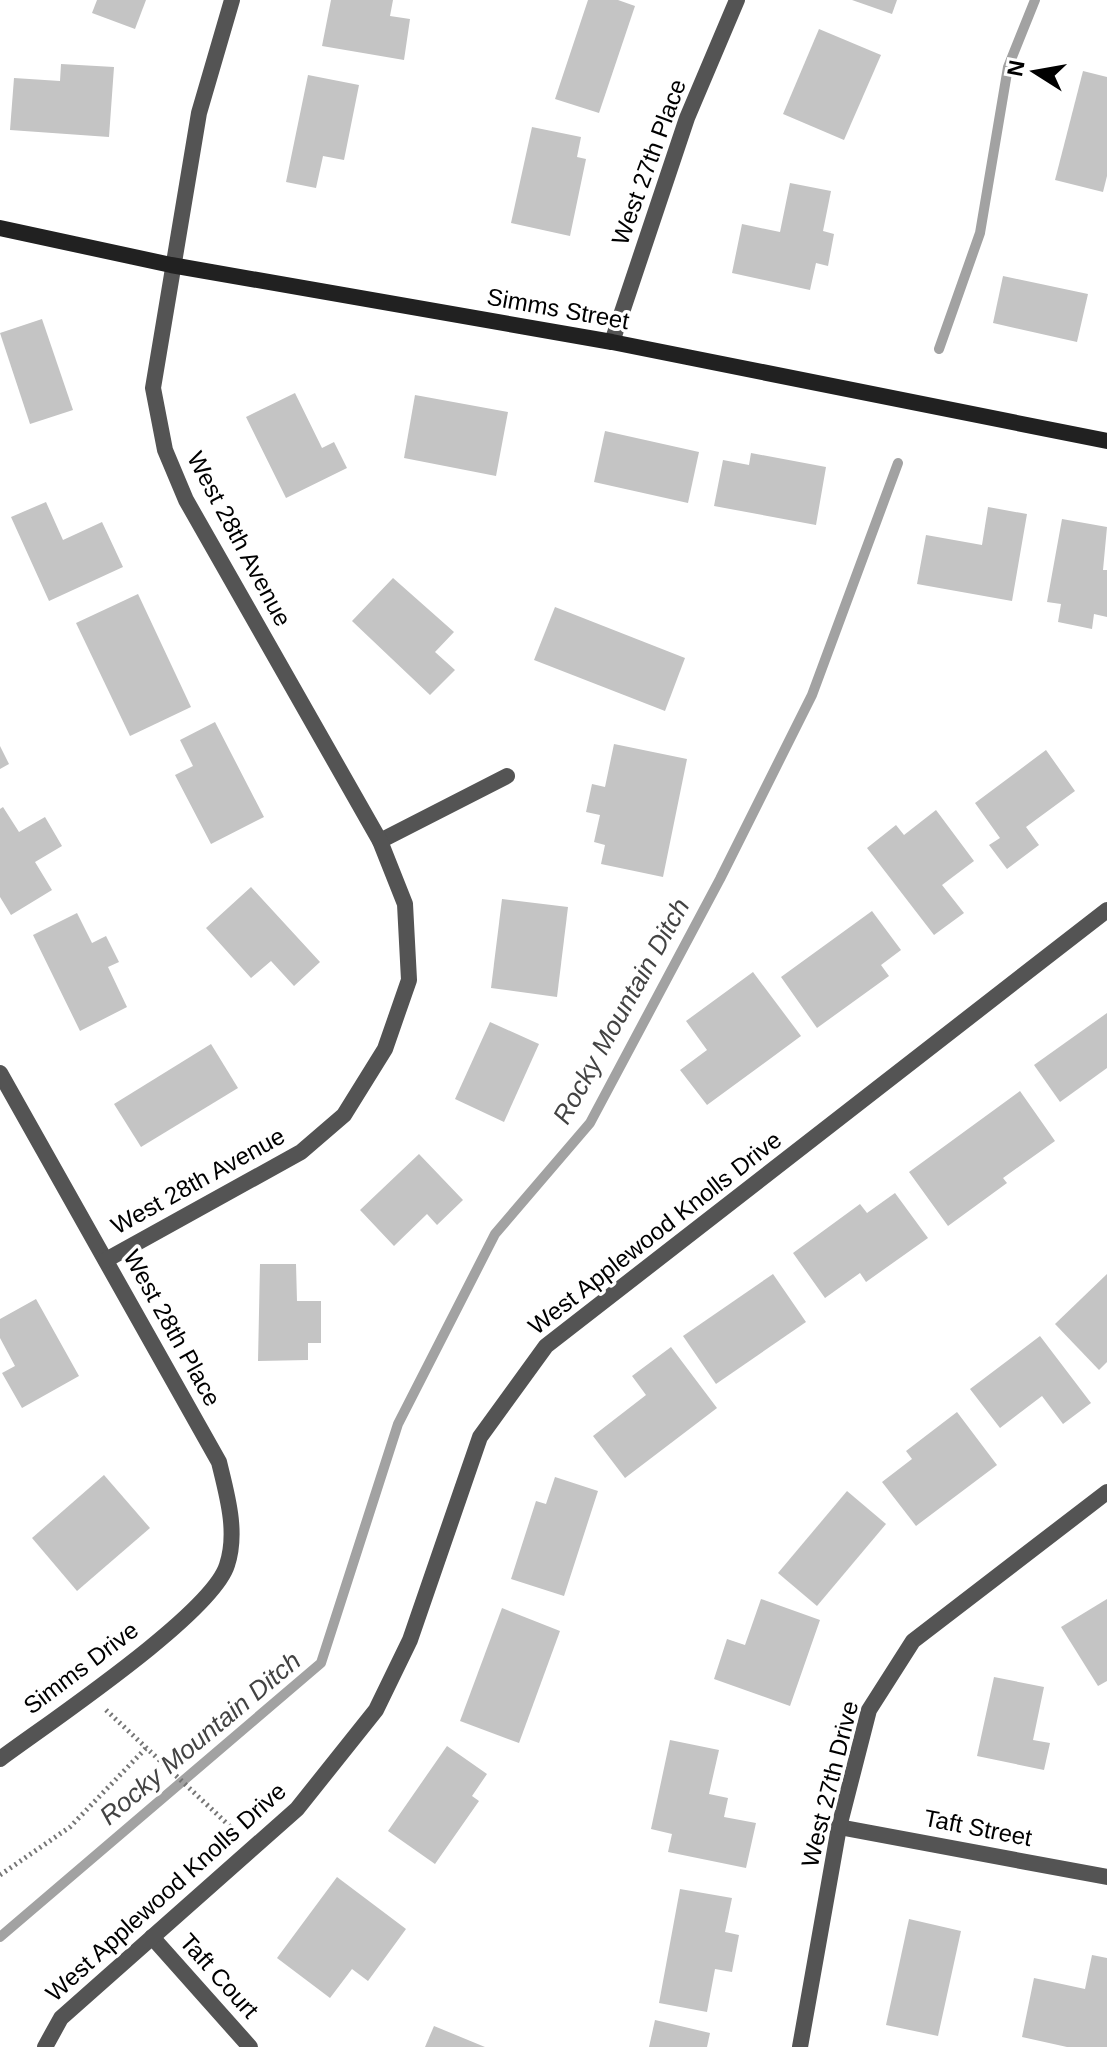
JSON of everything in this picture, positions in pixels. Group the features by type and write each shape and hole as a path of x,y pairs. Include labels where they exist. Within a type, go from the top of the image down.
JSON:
{"street":[{"name":"West 28th Avenue","path":"106,1260 301,1152 344,1115 385,1049 409,980 405,904 380,841 186,500 165,450 153,388 171,265 199,113 232,0"},
{"name":"West 27th Place","path":"612,342 687,118 737,0"},
{"name":"Simms Street","path":"0,228 171,265 612,342 1107,441"},
{"path":"380,841 507,776"},
{"name":"West Applewood Knolls Drive","path":"45,2047 61,2018 297,1809 376,1710 410,1640 480,1437 546,1346 1107,910"},
{"name":"West 28th Place","path":"0,1073 219,1462 232,1514 227,1566 192,1614"},
{"name":"West 27th Drive","path":"800,2047 839,1827 869,1710 913,1641 1107,1492"},
{"name":"Simms Drive","path":"0,1759 192,1614"},
{"name":"Taft Street","path":"839,1827 1107,1877"},
{"name":"Taft Court","path":"152,1937 250,2047"}],"path":[{"path":"88,1693 253,1848"},
{"path":"0,1875 70,1827 147,1747"}],"building":[{"path":"97,0 146,0 135,29 92,13"},
{"path":"331,0 393,0 390,16 410,19 404,60 322,46"},
{"path":"588,0 618,0 635,6 599,113 555,99"},
{"path":"852,0 897,0 892,14"},
{"path":"819,29 881,55 844,140 783,114"},
{"path":"61,64 114,67 109,137 10,130 14,78 60,81"},
{"path":"1083,71 1107,77 1107,176 1103,192 1055,180"},
{"path":"308,75 359,85 344,160 323,156 316,188 286,182"},
{"path":"532,127 581,137 577,157 586,159 570,236 511,223"},
{"path":"790,183 831,191 823,231 834,234 828,266 816,263 810,290 732,273 742,224 780,232"},
{"path":"1003,276 1088,294 1077,342 993,323"},
{"path":"42,319 73,410 30,424 0,333"},
{"path":"295,393 322,448 334,442 347,468 286,498 246,417"},
{"path":"415,395 508,412 496,476 404,458"},
{"path":"605,431 699,452 688,503 594,482"},
{"path":"751,453 826,467 816,525 714,506 723,460 749,465"},
{"path":"46,502 63,540 102,522 123,567 49,601 11,517"},
{"path":"988,507 1027,514 1012,601 917,584 926,535 982,545"},
{"path":"1062,519 1107,527 1103,570 1107,570 1107,617 1094,614 1092,629 1058,622 1061,604 1047,602"},
{"path":"393,578 454,632 435,652 455,670 430,695 352,621"},
{"path":"138,594 191,707 130,736 76,623"},
{"path":"555,607 685,658 665,711 534,660"},
{"path":"215,722 264,817 211,844 175,775 193,766 180,740"},
{"path":"614,744 687,759 663,877 601,864 605,845 594,842 600,815 586,812 592,784 605,787"},
{"path":"0,746 9,764 0,769"},
{"path":"1046,750 1075,791 1026,827 1039,845 1007,869 989,845 1000,838 975,803"},
{"path":"3,807 19,832 45,817 62,846 35,862 52,890 11,915 0,897 0,809"},
{"path":"936,810 974,861 942,885 964,913 934,935 867,848 896,825 904,835"},
{"path":"251,887 320,962 294,986 271,961 251,978 206,928"},
{"path":"502,899 568,907 557,997 491,988"},
{"path":"872,911 901,950 881,965 889,976 817,1028 781,977"},
{"path":"77,913 92,943 106,936 119,962 108,967 127,1007 80,1031 33,935"},
{"path":"753,972 801,1036 707,1105 680,1070 707,1050 686,1021"},
{"path":"1107,1013 1107,1068 1060,1102 1034,1065"},
{"path":"490,1022 539,1044 504,1122 455,1099"},
{"path":"211,1044 238,1088 141,1147 114,1104"},
{"path":"1020,1091 1055,1141 1003,1178 1007,1183 948,1226 909,1172"},
{"path":"419,1154 463,1200 437,1225 427,1214 394,1246 360,1210"},
{"path":"895,1193 928,1238 866,1282 860,1273 825,1298 793,1253 860,1204 867,1213"},
{"path":"260,1264 296,1264 297,1301 321,1301 321,1343 308,1343 308,1360 258,1361"},
{"path":"773,1274 806,1322 716,1384 683,1336"},
{"path":"1107,1274 1107,1362 1099,1370 1055,1324"},
{"path":"36,1299 79,1376 22,1408 2,1373 15,1366 0,1338 0,1319"},
{"path":"1040,1336 1091,1403 1063,1424 1042,1396 1000,1428 970,1389"},
{"path":"671,1347 717,1408 625,1478 593,1436 646,1395 632,1376"},
{"path":"957,1412 997,1465 916,1526 882,1482 912,1459 906,1451"},
{"path":"104,1475 150,1528 77,1591 32,1538"},
{"path":"555,1477 598,1491 564,1596 511,1579 536,1501 546,1504"},
{"path":"847,1491 886,1524 817,1606 778,1573"},
{"path":"761,1599 820,1620 790,1706 714,1679 727,1639 745,1645"},
{"path":"1107,1599 1107,1681 1098,1686 1061,1627"},
{"path":"502,1608 560,1631 519,1743 460,1721"},
{"path":"994,1677 1044,1687 1033,1740 1050,1743 1044,1770 977,1756"},
{"path":"670,1740 719,1750 709,1794 728,1798 724,1817 756,1823 746,1868 668,1852 672,1834 651,1829"},
{"path":"447,1746 487,1774 472,1796 479,1801 435,1864 388,1831"},
{"path":"337,1877 406,1929 368,1981 352,1969 330,1998 277,1958"},
{"path":"680,1889 732,1898 725,1932 739,1935 732,1972 715,1969 707,2012 659,2003"},
{"path":"909,1919 961,1931 938,2036 886,2025"},
{"path":"1092,1955 1107,1958 1107,2047 1067,2047 1022,2037 1034,1978 1085,1989"},
{"path":"655,2020 710,2033 707,2047 649,2047"},
{"path":"434,2026 485,2047 425,2047"}],"waterway":[{"name":"Rocky Mountain Ditch","path":"939,349 980,233 1008,67 1035,0"},
{"name":"Rocky Mountain Ditch","path":"0,1937 321,1663 398,1424 495,1234 590,1123 720,879 812,695 898,463"}]}
